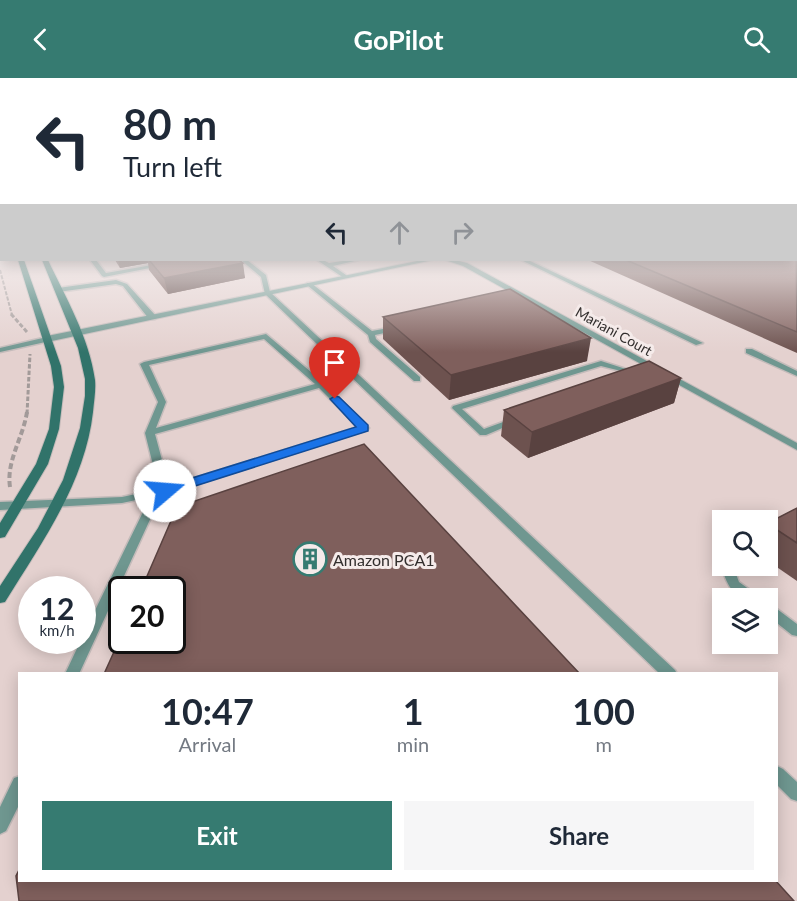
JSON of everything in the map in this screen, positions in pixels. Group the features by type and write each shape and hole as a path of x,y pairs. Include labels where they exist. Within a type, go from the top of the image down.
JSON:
{"main road":[{"path":"0,534 42,464 54,429 59,387 47,339 26,275"},
{"path":"0,598 57,504 78,462 88,428 91,381 76,333 52,275"}],"street":[{"path":"47,339 347,275"},
{"name":"Mariani Court","path":"486,275 797,447"}],"lane":[{"path":"263,275 267,293 668,672"},
{"path":"557,275 699,342"},
{"path":"58,290 116,282 125,285 152,317"},
{"path":"309,284 371,334 373,340 417,379"},
{"path":"509,297 521,294"},
{"path":"371,334 406,325"},
{"path":"0,506 122,500 165,491 364,428 321,385 266,336 144,364 162,402 150,433 165,491"},
{"path":"0,350 47,339"},
{"path":"749,351 797,374"},
{"path":"528,416 483,433 456,408 601,363 627,375 645,363"},
{"path":"150,433 321,385"},
{"path":"73,672 148,512 165,491"},
{"path":"778,617 797,631"},
{"path":"778,775 797,793"},
{"path":"0,825 18,788"}],"path":[{"path":"2,275 9,299 10,313 27,333 29,344 29,397 25,425 8,473 11,486 5,492"}],"shaded area":[{"path":"0,275 797,275 797,901 0,901"}],"building":[{"path":"663,275 796,275 797,332"},
{"path":"510,289 591,338 451,375 383,317"},
{"path":"649,361 681,378 532,432 504,410"},
{"name":"Amazon PCA1","path":"364,444 578,672 105,672 113,654 186,654 186,576 147,576 177,507"},
{"path":"797,508 797,543 778,531 778,518"},
{"path":"18,872 18,882 777,882 794,901 19,901 16,876"}],"place":[{"name":"Amazon PCA1","path":"310,559"}],"route":[{"path":"165,491 364,428 335,399"}]}
